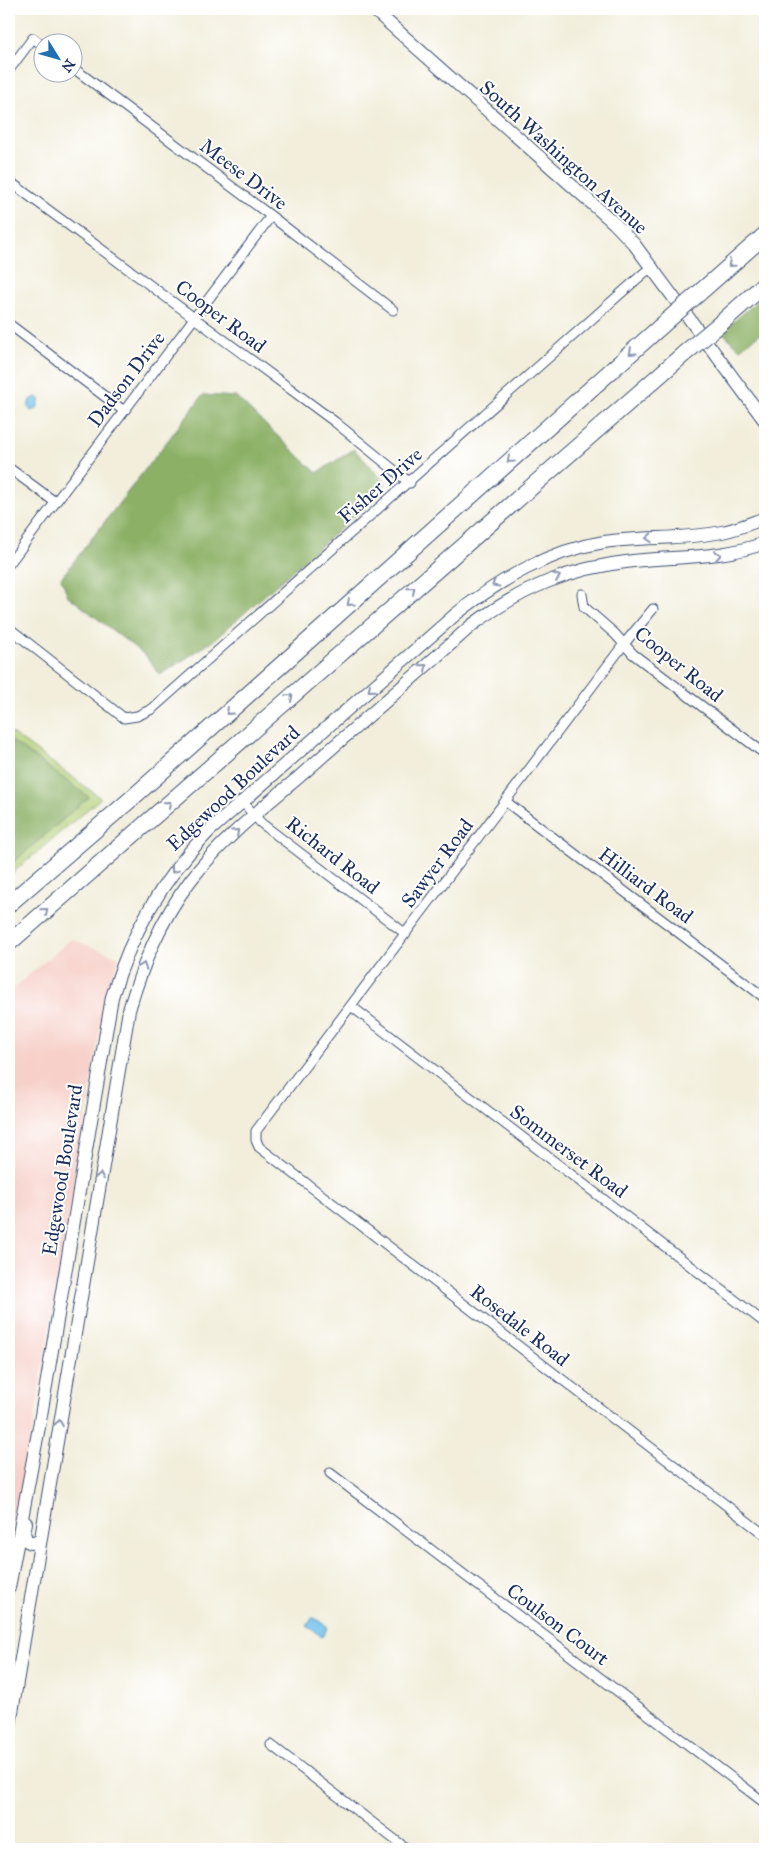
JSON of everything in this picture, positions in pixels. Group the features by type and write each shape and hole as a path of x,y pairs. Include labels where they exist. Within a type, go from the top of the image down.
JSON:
{"highway":[{"path":"9,904 153,780 765,235"},
{"path":"9,944 765,284"}],"street":[{"name":"South Washington Avenue","path":"373,9 614,223 654,268 765,421"},
{"path":"9,70 32,39"},
{"name":"Meese Drive","path":"82,74 393,310"},
{"name":"Cooper Road","path":"9,181 335,422 410,483"},
{"name":"Dadson Drive","path":"9,564 271,216"},
{"name":"Fisher Drive","path":"9,628 124,718 137,716 152,709 410,483 645,272 654,268"},
{"path":"9,324 124,411"},
{"path":"9,468 55,502"},
{"name":"Edgewood Boulevard","path":"9,1588 39,1428 99,1064 116,982 130,945 158,891 190,850 242,801 456,614 488,589 514,573 545,559 603,542 721,532 765,518"},
{"path":"668,560 663,556 662,550 664,546 710,540 721,532"},
{"path":"9,1730 129,1010 143,964 157,933 191,880 212,856 255,815 472,625 498,606 552,578 580,570 635,561 721,555 765,543"},
{"name":"Cooper Road","path":"582,594 584,607 633,654 765,754"},
{"name":"Sawyer Road","path":"256,1140 256,1131 624,644 653,609"},
{"name":"Richard Road","path":"242,801 255,815 406,934"},
{"name":"Hilliard Road","path":"505,801 765,998"},
{"path":"116,982 122,985 126,998 115,1047 120,1061"},
{"name":"Sommerset Road","path":"351,1006 765,1322"},
{"path":"99,1064 104,1073 96,1125 97,1131 108,1135"},
{"name":"Rosedale Road","path":"256,1140 259,1147 765,1534"},
{"path":"78,1188 85,1192 89,1202 80,1256 85,1269"},
{"path":"39,1428 45,1430 49,1437 44,1478 48,1492"},
{"name":"Coulson Court","path":"330,1473 765,1803"},
{"path":"28,1479 31,1495 24,1537 32,1543 41,1539"},
{"path":"12,1570 18,1567 28,1572 15,1653 19,1667"},
{"path":"271,1745 408,1849"}],"shaded area":[{"path":"71,939 119,957 109,987 100,1029 32,1433 9,1550 9,992"}],"green space":[{"path":"765,294 765,330 740,349 722,332"},
{"path":"203,395 236,397 317,473 354,449 386,483 378,495 213,641 160,675 146,656 68,596 61,578"},
{"path":"9,731 101,798 9,876"},
{"path":"9,739 89,797 9,866"}],"water":[{"path":"36,397 40,399 37,409 31,411 28,407 30,400"},
{"path":"313,1617 328,1627 322,1637 307,1626"}]}
